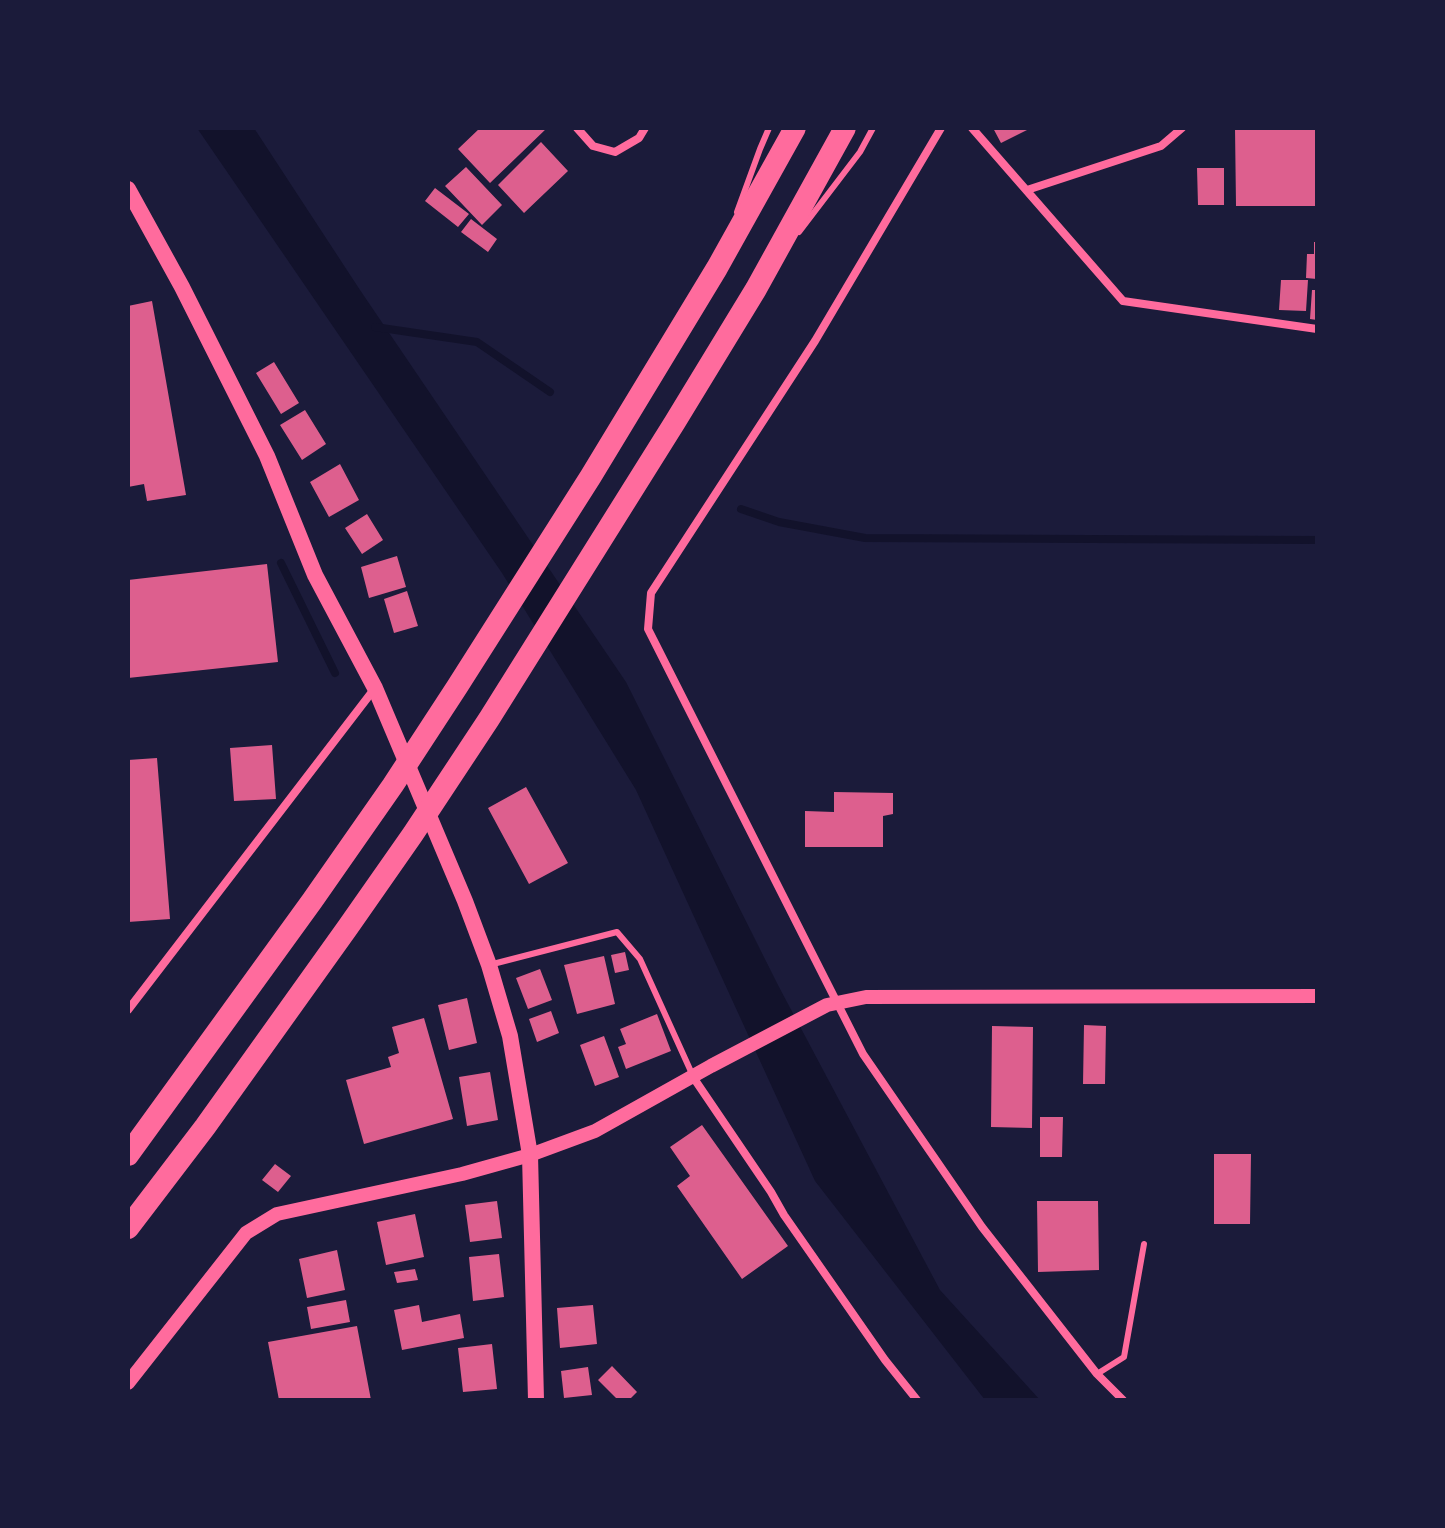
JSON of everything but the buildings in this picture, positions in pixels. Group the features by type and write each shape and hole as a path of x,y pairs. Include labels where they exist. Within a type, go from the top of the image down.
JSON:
{"highway":[{"path":"128,1155 393,785 558,529 717,268 795,128"},
{"path":"128,1228 205,1127 413,834 489,719 756,289 845,128"}],"main road":[{"path":"128,189 182,287 267,456 315,575 375,688 489,965 510,1036 530,1155 536,1400"}],"street":[{"path":"577,128 593,146 615,152 639,138 645,128"},
{"path":"941,128 815,341 651,593 648,629 833,1004 863,1054 982,1227 1097,1374 1123,1400"},
{"path":"972,128 1123,301 1317,329"},
{"path":"1027,190 1161,146 1182,128"},
{"path":"128,1010 375,688"},
{"path":"128,1383 246,1233 277,1214 462,1174 530,1155 595,1131 711,1066 833,1004 866,997 1317,996"},
{"path":"693,1077 802,1241 885,1360 917,1400"}],"lane":[{"path":"717,268 769,128"},
{"path":"756,289 860,152 873,128"},
{"path":"489,965 617,932 640,959 693,1077"},
{"path":"1097,1374 1124,1357 1144,1244"}],"shaded area":[{"path":"197,128 254,128 626,682 779,987 940,1290 1040,1400 985,1400 815,1181 636,790 502,573"}],"waterway":[{"path":"375,327 477,342 550,392"},
{"path":"741,509 779,522 865,538 1317,540"},
{"path":"281,563 335,673"}]}
